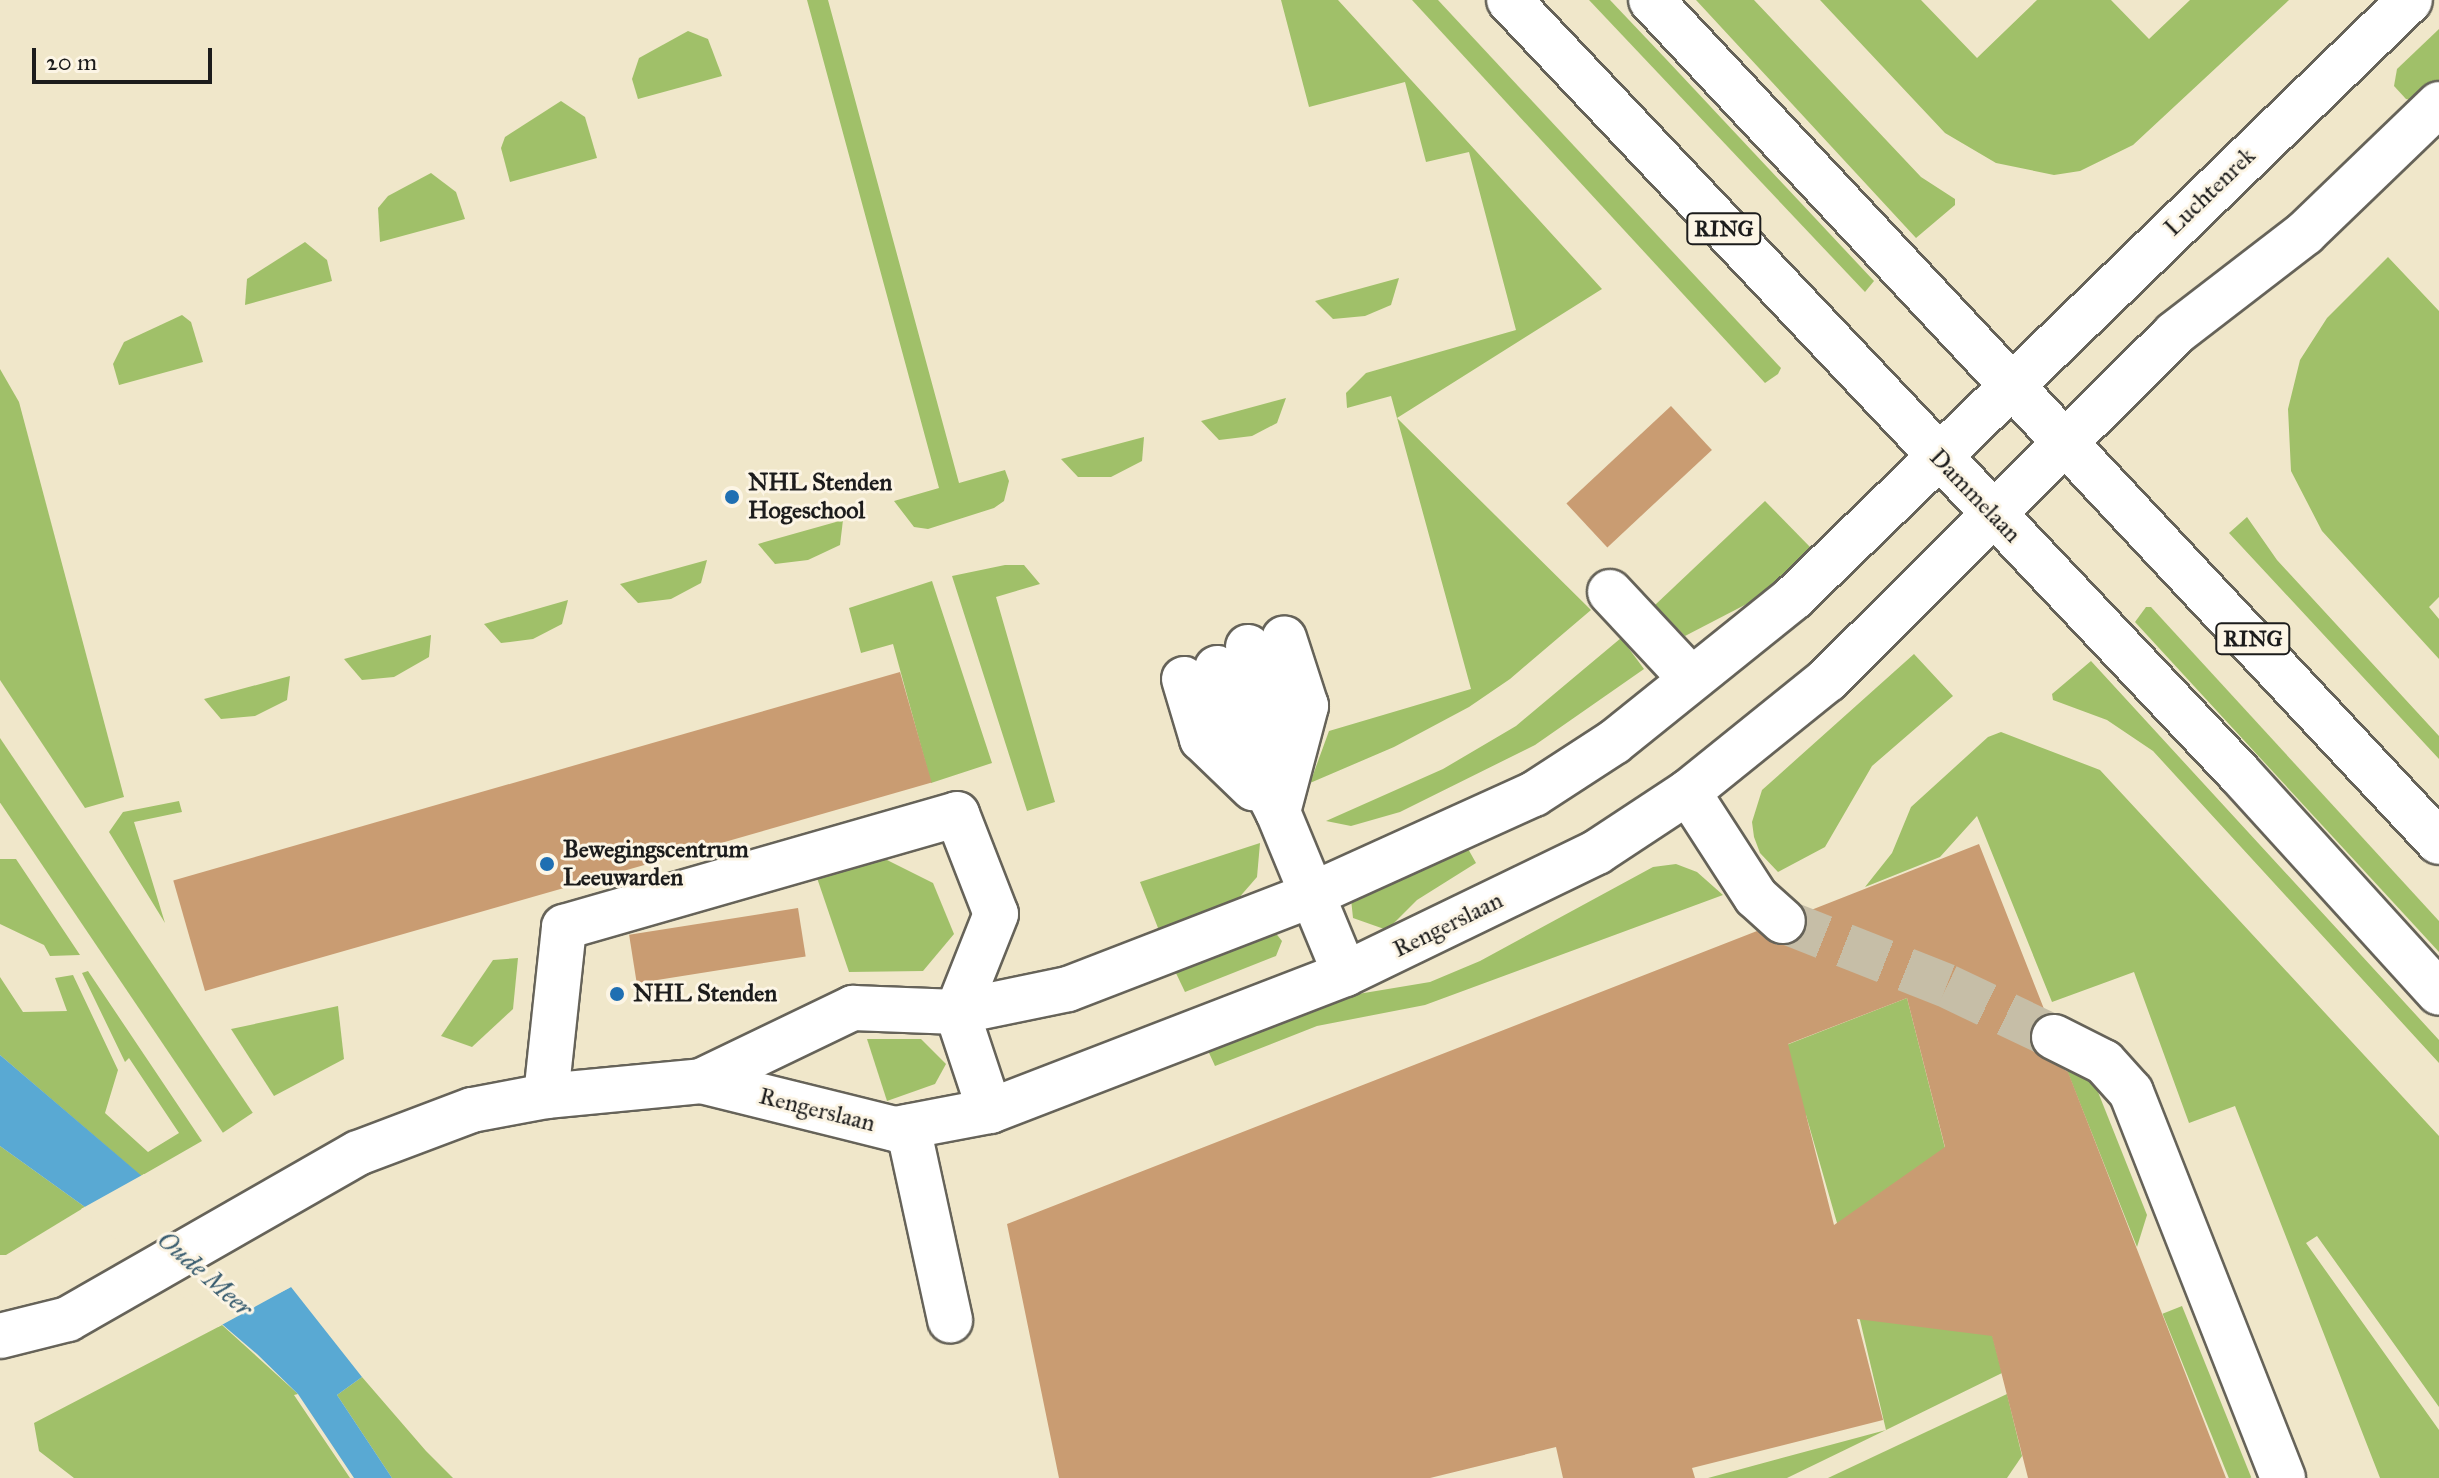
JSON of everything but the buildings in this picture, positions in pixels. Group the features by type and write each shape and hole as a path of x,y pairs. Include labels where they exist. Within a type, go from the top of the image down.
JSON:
{"street":[{"name":"Dammelaan","path":"1509,0 2439,993"},
{"name":"RING","path":"1651,0 2439,842"},
{"name":"Luchtenrek","path":"2012,385 2410,0"},
{"path":"2065,439 2174,334 2305,233 2439,104"},
{"name":"Rengerslaan","path":"701,1081 853,1008 957,1012 1068,989 1311,895 1534,794 1614,742 1793,598 2012,385"},
{"name":"Rengerslaan","path":"0,1336 68,1319 226,1232 358,1153 472,1110 546,1096 701,1081 895,1129 908,1127 990,1111 1345,974 1597,852 1688,792 1827,680 2065,439"},
{"path":"1610,592 1691,679"},
{"path":"1278,812 1306,706 1233,658 1235,728 1278,812 1345,974"},
{"path":"1688,792 1756,897 1783,921"},
{"path":"546,1096 564,927 957,814 996,914 957,1012 990,1111"},
{"path":"2054,1037 2104,1062 2131,1092 2283,1478"},
{"path":"908,1127 950,1320"}],"green space":[{"path":"807,0 828,0 959,483 1005,470 1009,481 1004,501 994,508 928,529 914,527 894,501 939,488"},
{"path":"1281,0 1338,0 1602,289 1397,418 1391,396 1347,408 1346,393 1366,373 1516,330 1469,152 1426,162 1405,82 1309,107"},
{"path":"1412,0 1438,0 1781,368 1778,374 1765,383"},
{"path":"1589,0 1610,0 1665,58 1874,281 1865,292"},
{"path":"1696,0 1754,0 1921,177 1955,199 1955,205 1916,238"},
{"path":"1820,0 1921,0 1977,58 2037,0 2111,0 2149,39 2190,0 2289,0 2133,145 2080,171 2054,175 1996,163 1945,133"},
{"path":"2439,29 2439,84 2415,101 2406,99 2394,86 2397,69"},
{"path":"688,31 708,39 722,76 638,99 632,79 639,58"},
{"path":"561,101 585,117 597,158 510,182 501,148 505,137"},
{"path":"431,173 456,192 465,219 380,242 378,208 388,196"},
{"path":"305,242 327,260 332,281 245,305 247,279"},
{"path":"2388,257 2439,311 2439,597 2429,607 2439,619 2439,659 2322,531 2291,471 2288,409 2300,360 2327,318"},
{"path":"1399,278 1391,305 1365,316 1333,319 1315,301"},
{"path":"182,315 191,322 203,362 119,385 113,364 124,342"},
{"path":"0,369 19,402 124,797 85,808 0,680"},
{"path":"1286,398 1277,423 1252,436 1219,440 1201,421"},
{"path":"1397,418 1591,610 1510,679 1469,707 1394,747 1310,783 1329,731 1471,689"},
{"path":"1144,437 1142,461 1111,477 1078,477 1061,459"},
{"path":"1765,501 1812,549 1764,595 1685,636 1655,605"},
{"path":"2247,517 2277,560 2439,736 2439,759 2229,533"},
{"path":"843,520 840,545 808,560 775,564 758,544"},
{"path":"707,560 701,583 671,599 638,603 620,584"},
{"path":"1005,565 1024,565 1040,584 996,597 1055,802 1027,811 952,576"},
{"path":"932,581 992,763 931,783 893,644 861,653 849,608"},
{"path":"568,600 562,624 533,639 501,643 484,624"},
{"path":"2146,607 2151,607 2439,921 2439,952 2135,622"},
{"path":"431,635 429,657 394,677 362,680 344,659"},
{"path":"1621,638 1644,669 1535,745 1400,812 1351,826 1326,821 1443,769 1516,726"},
{"path":"1914,654 1953,696 1872,766 1825,847 1778,872 1760,853 1754,837 1752,822 1762,790"},
{"path":"2091,661 2439,1040 2439,1063 2153,751 2107,720 2053,700 2052,694"},
{"path":"290,676 287,700 255,716 221,719 204,699"},
{"path":"2001,732 2100,770 2439,1136 2439,1407 2317,1236 2306,1243 2439,1430 2439,1478 2380,1478 2235,1106 2189,1123 2134,972 2052,1002 1977,816 1940,857 1865,887 1892,853 1911,807 1988,737"},
{"path":"0,738 253,1113 223,1133 0,802"},
{"path":"179,801 182,812 134,822 165,923 109,832 123,812"},
{"path":"1260,843 1257,877 1237,900 1160,933 1140,882"},
{"path":"1467,847 1476,863 1417,900 1387,930 1353,918 1351,899"},
{"path":"875,854 933,883 954,934 923,971 849,972 815,872"},
{"path":"0,859 16,859 80,955 50,956 44,945 0,924"},
{"path":"1676,864 1697,872 1723,895 1425,1005 1317,1026 1215,1066 1205,1044 1328,999 1430,982 1480,961 1653,867"},
{"path":"1274,931 1282,941 1276,956 1185,992 1174,969"},
{"path":"518,958 513,1009 472,1047 441,1036 493,960"},
{"path":"88,971 202,1141 141,1176 0,1055 0,977 23,1012 67,1011 55,978 73,975 118,1070 105,1113 148,1152 179,1133 129,1058 125,1062 82,973"},
{"path":"1907,998 2002,1373 1886,1430 1837,1223 1806,1115 1607,1115"},
{"path":"338,1006 344,1059 274,1096 231,1029"},
{"path":"867,1039 921,1039 946,1064 935,1084 887,1101"},
{"path":"2066,1068 2094,1082 2147,1215 2137,1247"},
{"path":"0,1146 85,1207 6,1255 0,1255"},
{"path":"2182,1306 2251,1478 2229,1478 2163,1314"},
{"path":"222,1325 298,1394 294,1395 350,1478 74,1478 39,1451 34,1423"},
{"path":"362,1377 453,1478 392,1478 337,1395"},
{"path":"2007,1394 2022,1456 2007,1478 1828,1478"},
{"path":"1886,1430 1787,1478 1708,1478"}],"water":[{"name":"Oude Meer","path":"0,1055 279,1293 291,1287 362,1377 337,1395 392,1478 354,1478 298,1394 257,1354 85,1207 0,1146"}],"pier":[{"path":"144,1174 280,1289 291,1287 218,1327 81,1209"}],"tunnel":[{"path":"1783,921 1947,986 2054,1037"}],"place":[{"name":"NHL Stenden Hogeschool","path":"732,497"},
{"name":"Bewegingscentrum Leeuwarden","path":"547,864"},
{"name":"NHL Stenden","path":"617,994"}]}
